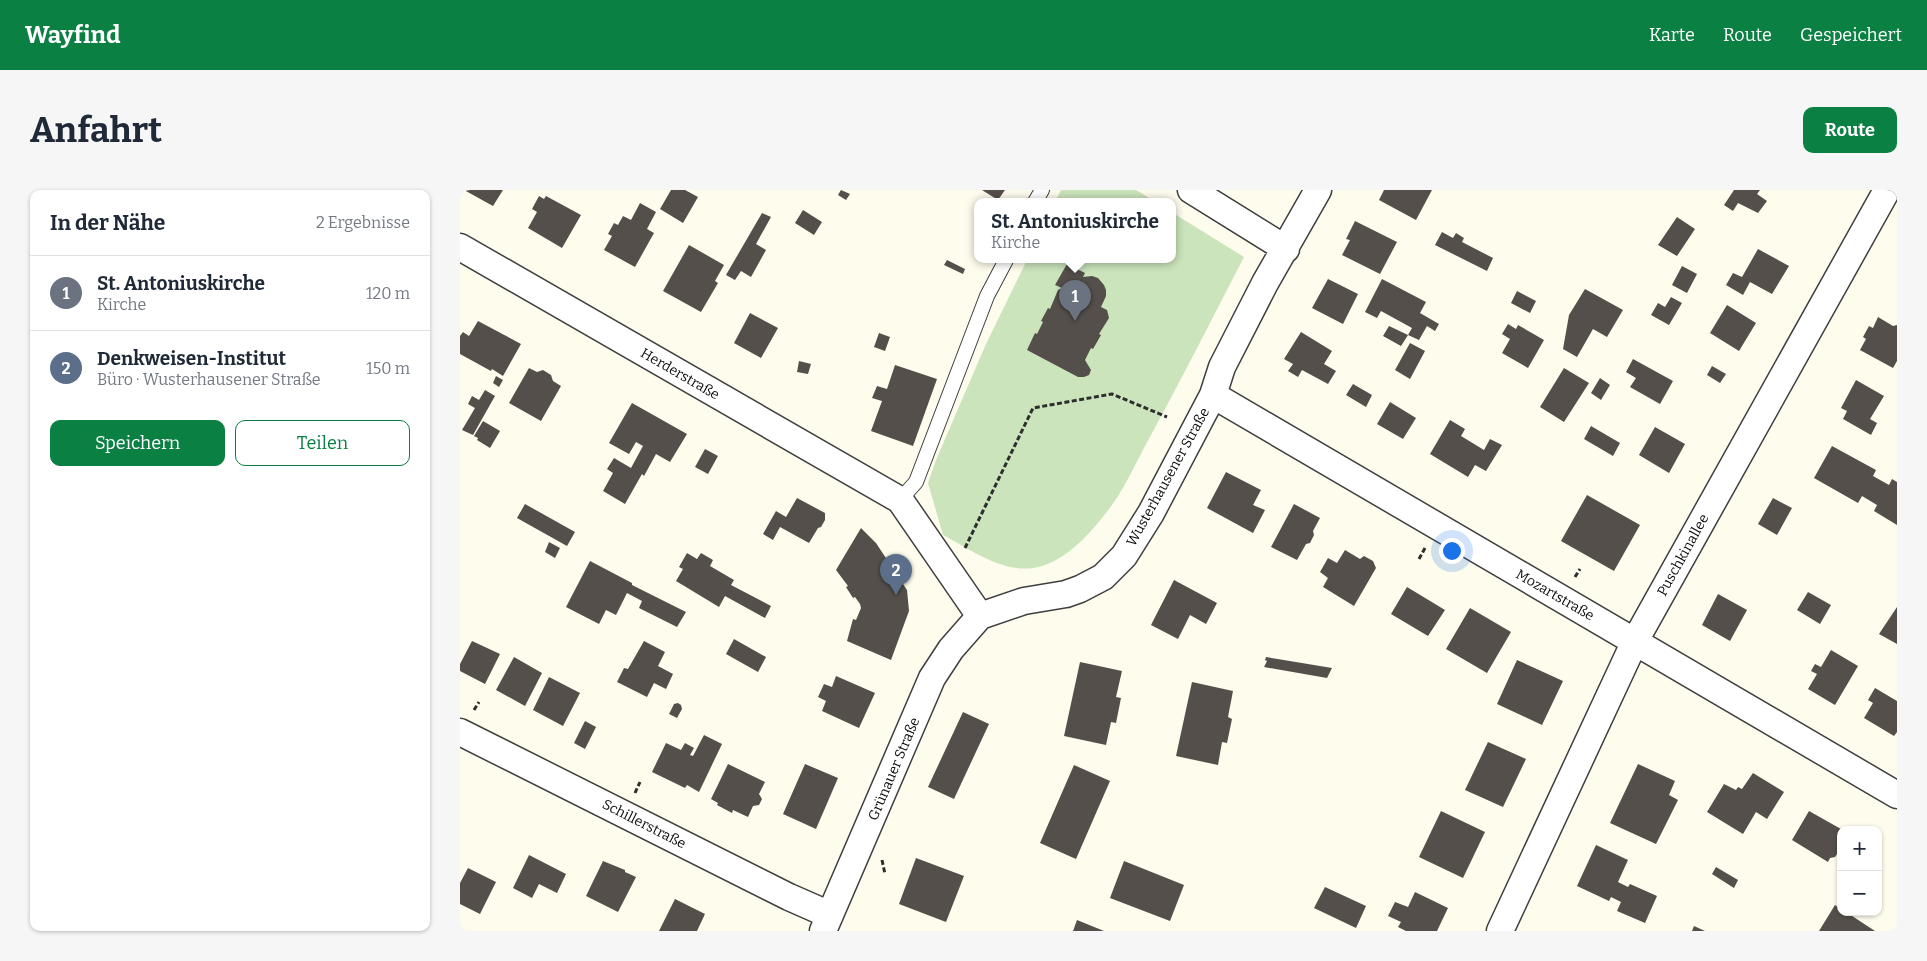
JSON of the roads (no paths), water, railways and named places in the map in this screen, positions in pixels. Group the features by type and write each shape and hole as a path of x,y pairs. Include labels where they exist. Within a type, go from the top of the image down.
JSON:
{"street":[{"path":"1191,190 1286,249"},
{"name":"Wusterhausener Straße","path":"980,616 1024,601 1066,594 1080,589 1103,577 1124,556 1138,535 1213,395 1222,367 1318,190"},
{"name":"Puschkinallee","path":"1500,931 1635,641 1887,190"},
{"name":"Herderstraße","path":"460,247 900,500"},
{"name":"Mozartstraße","path":"1213,395 1897,796"},
{"path":"900,500 980,616"},
{"name":"Grünauer Straße","path":"826,923 932,678 951,648 980,616"},
{"name":"Schillerstraße","path":"460,732 808,906 826,923"}],"lane":[{"path":"900,500 916,482 987,296 1004,263"}],"place":[{"name":"St. Antoniuskirche","path":"1075,321"},
{"name":"Denkweisen-Institut","path":"896,595"}]}
